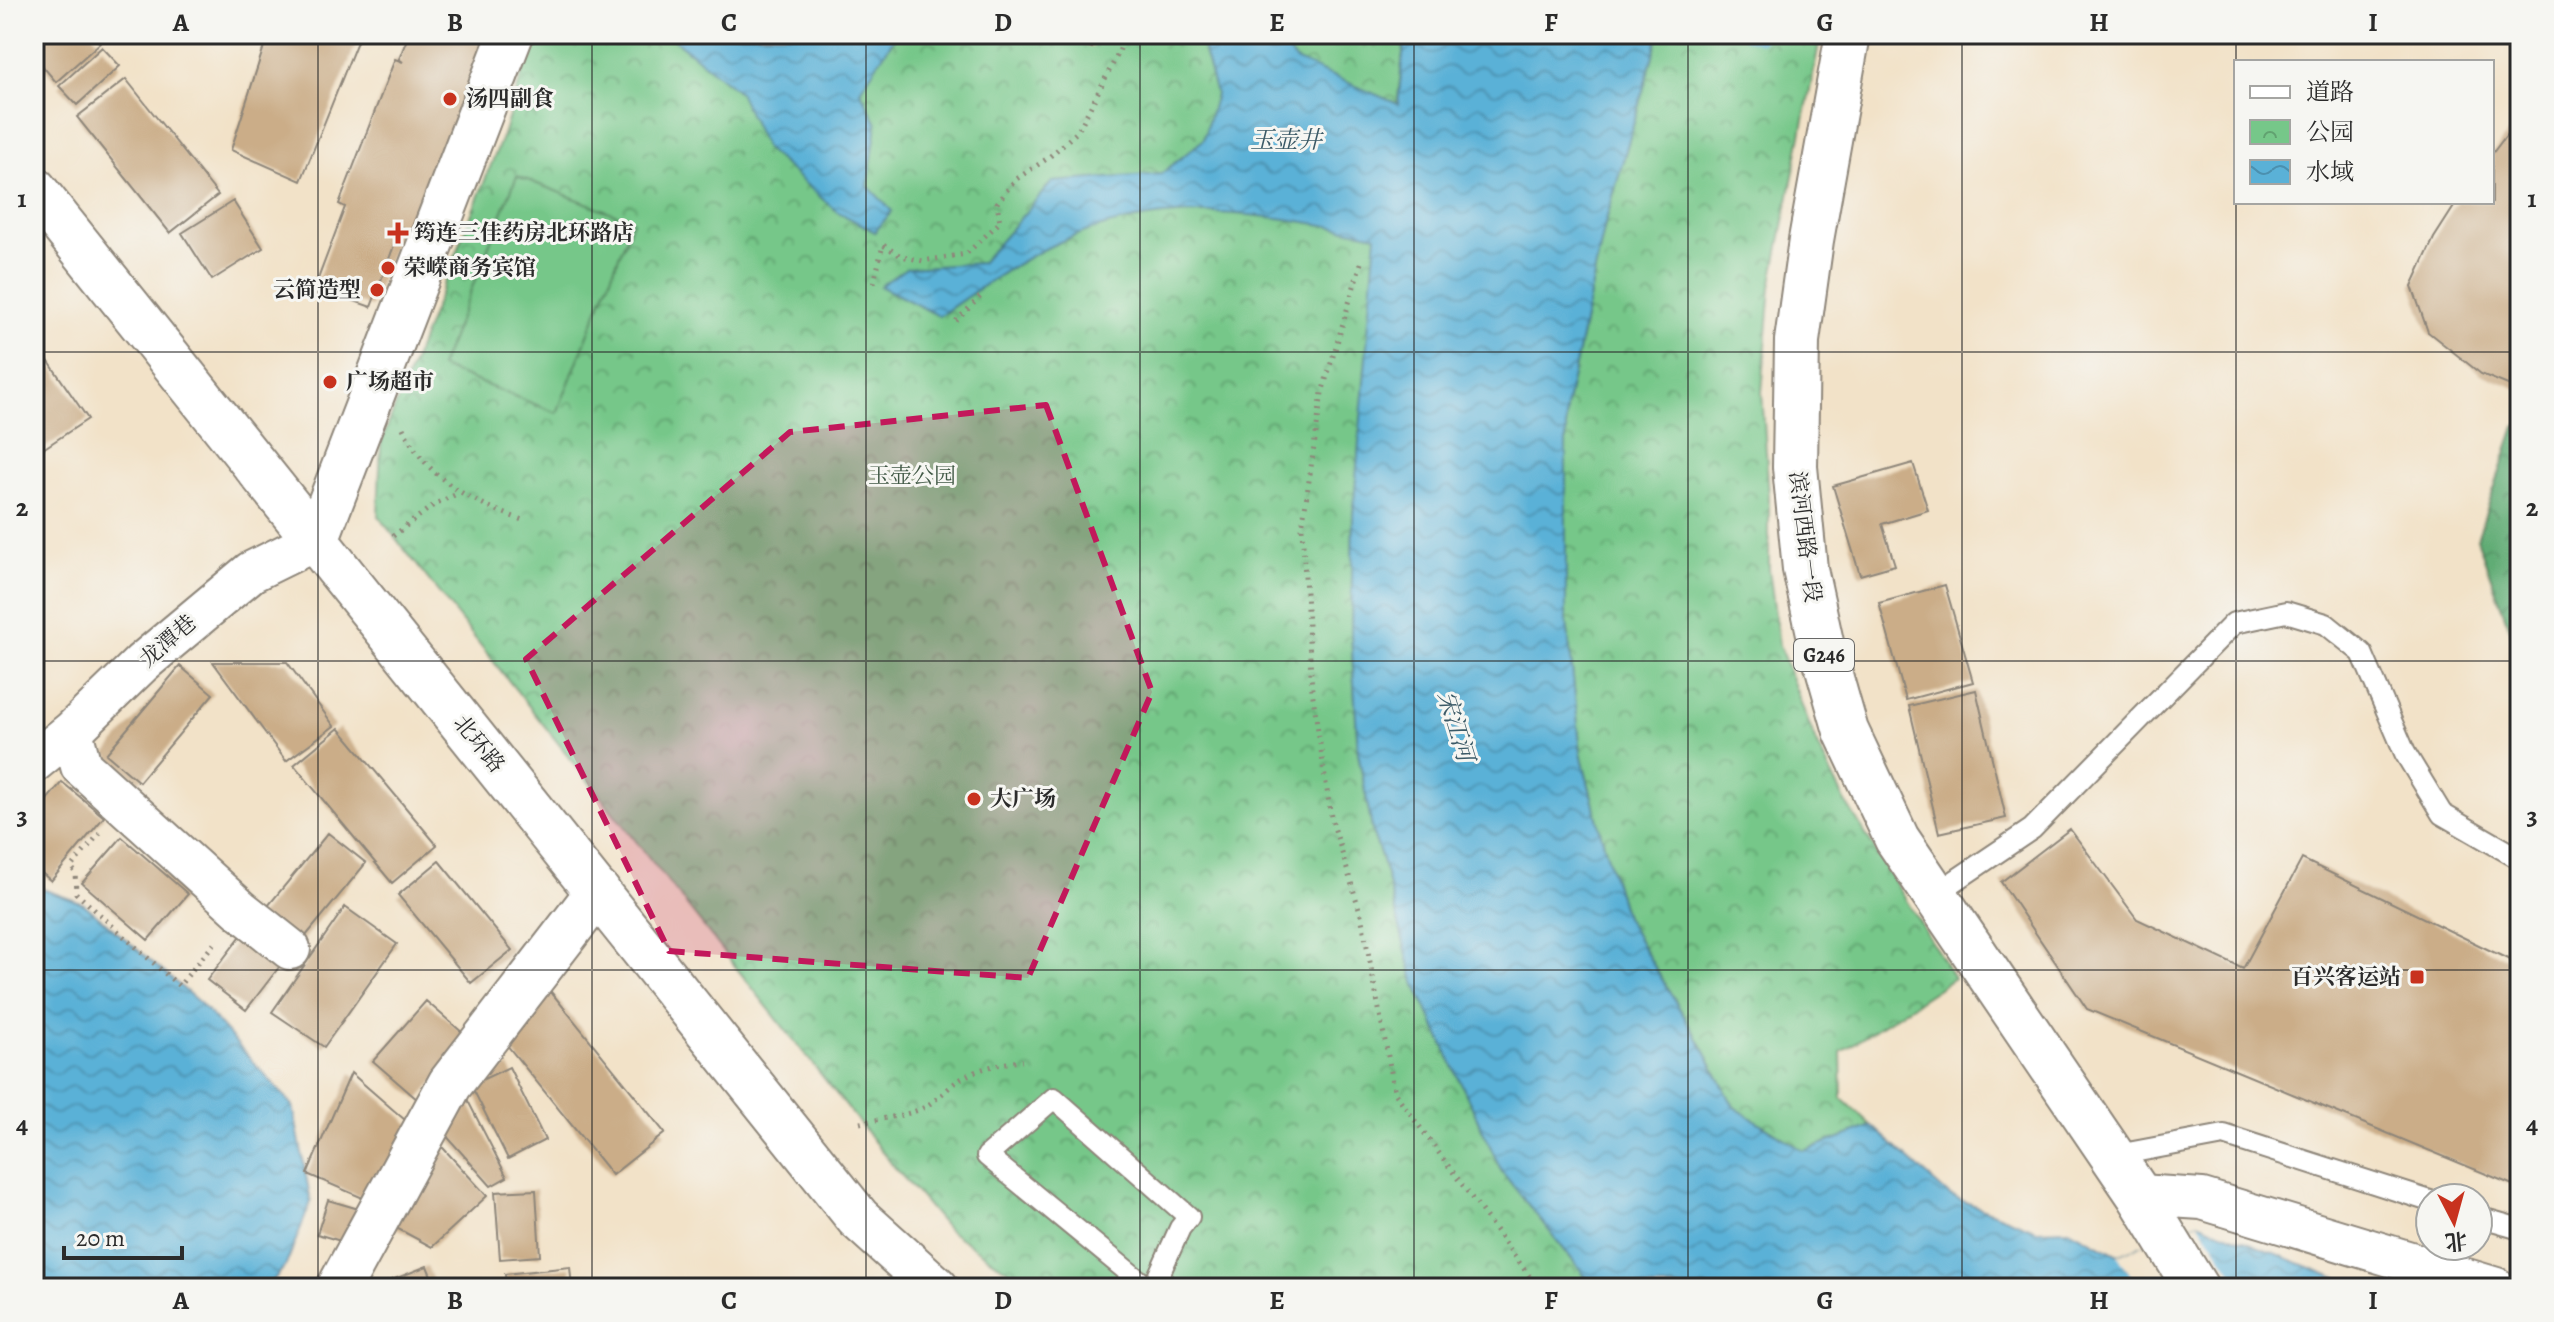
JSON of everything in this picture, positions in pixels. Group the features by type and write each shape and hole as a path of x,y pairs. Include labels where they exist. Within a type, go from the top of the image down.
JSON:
{"main road":[{"path":"316,540 511,34"},
{"name":"滨河西路一段","path":"1848,34 1811,240 1797,341 1795,467 1804,555 1822,647 1846,731 1897,839 2139,1195"},
{"name":"北环路","path":"34,189 858,1218 936,1288"},
{"path":"339,1288 450,1084 598,892"},
{"name":"G246","path":"2139,1195 2196,1288"}],"street":[{"name":"龙潭巷","path":"34,762 72,731 142,663 251,572 316,540"},
{"path":"72,731 81,766 242,911 290,949"},
{"path":"2139,1195 2202,1199 2496,1288"}],"lane":[{"path":"1934,895 2032,829 2234,623 2286,612 2326,624 2362,653 2405,753 2442,814 2520,859"},
{"path":"1054,1098 1189,1217 1180,1228 1150,1288 987,1156 1054,1098"},
{"path":"2112,1156 2224,1135 2414,1196"},
{"path":"2494,1222 2520,1229"}],"path":[{"path":"874,283 883,245 901,256 923,261 966,254 1000,222 997,203 1015,180 1048,158 1078,131 1119,52 1125,34"},
{"path":"1361,263 1322,393 1302,528 1312,690 1331,817 1361,915 1395,1093 1538,1288"},
{"path":"956,321 981,296"},
{"path":"400,421 412,446 431,470 460,493 525,521"},
{"path":"393,536 435,504 460,493"},
{"path":"124,806 71,867 75,872 76,893 179,986 242,911"},
{"path":"860,1123 919,1110 957,1081 973,1073 1022,1061"}],"highlighted area":[{"path":"1046,405 1152,692 1028,978 669,951 526,659 790,432"}],"green space":[{"name":"玉壶公园","path":"535,34 1405,34 1353,515 1351,633 1358,752 1373,834 1414,981 1502,1172 1595,1288 1034,1288 948,1230 892,1164 378,516 381,443 504,132"},
{"path":"1659,34 1821,34 1771,287 1762,392 1769,497 1769,569 1779,645 1817,745 1845,801 1954,978 1841,1052 1842,1098 1872,1126 1804,1151 1734,1107 1703,1048 1625,917 1581,753 1566,612 1566,408 1605,224"},
{"path":"517,176 633,221 557,413 440,367"},
{"path":"2520,424 2520,658 2477,539 2515,427"}],"water":[{"path":"667,34 897,34 860,90 877,124 868,186 892,211 875,232 836,211 765,148 739,92"},
{"path":"1199,34 1276,34 1295,60 1398,104 1405,34 1659,34 1605,224 1566,408 1566,612 1581,753 1625,917 1703,1048 1734,1107 1804,1151 1872,1126 1950,1196 2037,1230 2069,1229 2118,1255 2198,1222 2331,1276 2369,1288 1595,1288 1502,1172 1414,981 1373,834 1358,752 1351,633 1353,515 1376,235 1253,215 1173,214 1133,219 1093,229 1053,245 1009,269 939,316 880,286 906,268 981,263 1052,182 1161,174 1203,140 1216,94"},
{"path":"34,886 84,904 201,1004 293,1106 311,1202 286,1265 267,1288 34,1288"}],"pier":[{"path":"2198,1222 2243,1288 2139,1288 2118,1255"}],"building":[{"path":"34,34 92,34 100,43 56,82 34,56"},
{"path":"268,34 360,34 301,181 231,150"},
{"path":"409,34 489,34 411,232 401,227 371,307 315,287 345,207 339,204 395,59 403,62 399,59"},
{"path":"1056,34 1097,34 1092,48"},
{"path":"102,47 120,66 77,105 59,86"},
{"path":"126,79 218,195 170,233 77,117"},
{"path":"2520,117 2520,390 2481,374 2428,332 2412,286 2434,238 2456,204 2494,204 2494,151"},
{"path":"233,201 263,248 212,280 182,233"},
{"path":"34,340 88,419 34,455"},
{"path":"1913,463 1928,510 1882,524 1895,565 1860,575 1833,486"},
{"path":"1945,585 1973,682 1906,700 1879,603"},
{"path":"213,662 287,662 334,726 286,761"},
{"path":"180,666 213,694 139,782 106,754"},
{"path":"1976,690 2006,818 1939,833 1909,706"},
{"path":"339,728 437,845 392,883 294,765"},
{"path":"62,782 104,817 51,881 34,866 34,815"},
{"path":"2070,829 2137,919 2243,969 2302,859 2520,965 2520,1188 2087,1009 2001,882"},
{"path":"328,833 366,863 296,948 258,918"},
{"path":"122,837 188,894 148,940 82,883"},
{"path":"439,861 512,950 471,983 398,895"},
{"path":"345,907 397,944 324,1047 272,1012"},
{"path":"247,928 286,958 246,1010 207,980"},
{"path":"551,992 665,1133 612,1175 498,1034"},
{"path":"426,1001 471,1040 418,1100 373,1061"},
{"path":"509,1067 545,1140 508,1159 471,1085"},
{"path":"351,1073 413,1127 379,1205 307,1174"},
{"path":"465,1095 507,1177 491,1186 435,1123"},
{"path":"433,1137 487,1196 432,1247 387,1223"},
{"path":"536,1190 540,1256 500,1259 495,1192"},
{"path":"328,1200 362,1210 351,1244 317,1234"},
{"path":"427,1266 436,1288 372,1288"},
{"path":"570,1267 572,1288 506,1288 505,1274"}],"waterway":[{"path":"1747,34 1759,37"}],"place":[{"name":"汤四副食","path":"450,99"},
{"name":"筠连三佳药房北环路店","path":"398,233"},
{"name":"荣嵘商务宾馆","path":"388,268"},
{"name":"云简造型","path":"377,290"},
{"name":"广场超市","path":"330,382"},
{"name":"大广场","path":"974,799"},
{"name":"百兴客运站","path":"2417,977"}],"water label":[{"name":"玉壶井","path":"1286,140"},
{"name":"宋江河","path":"1456,726"}]}
